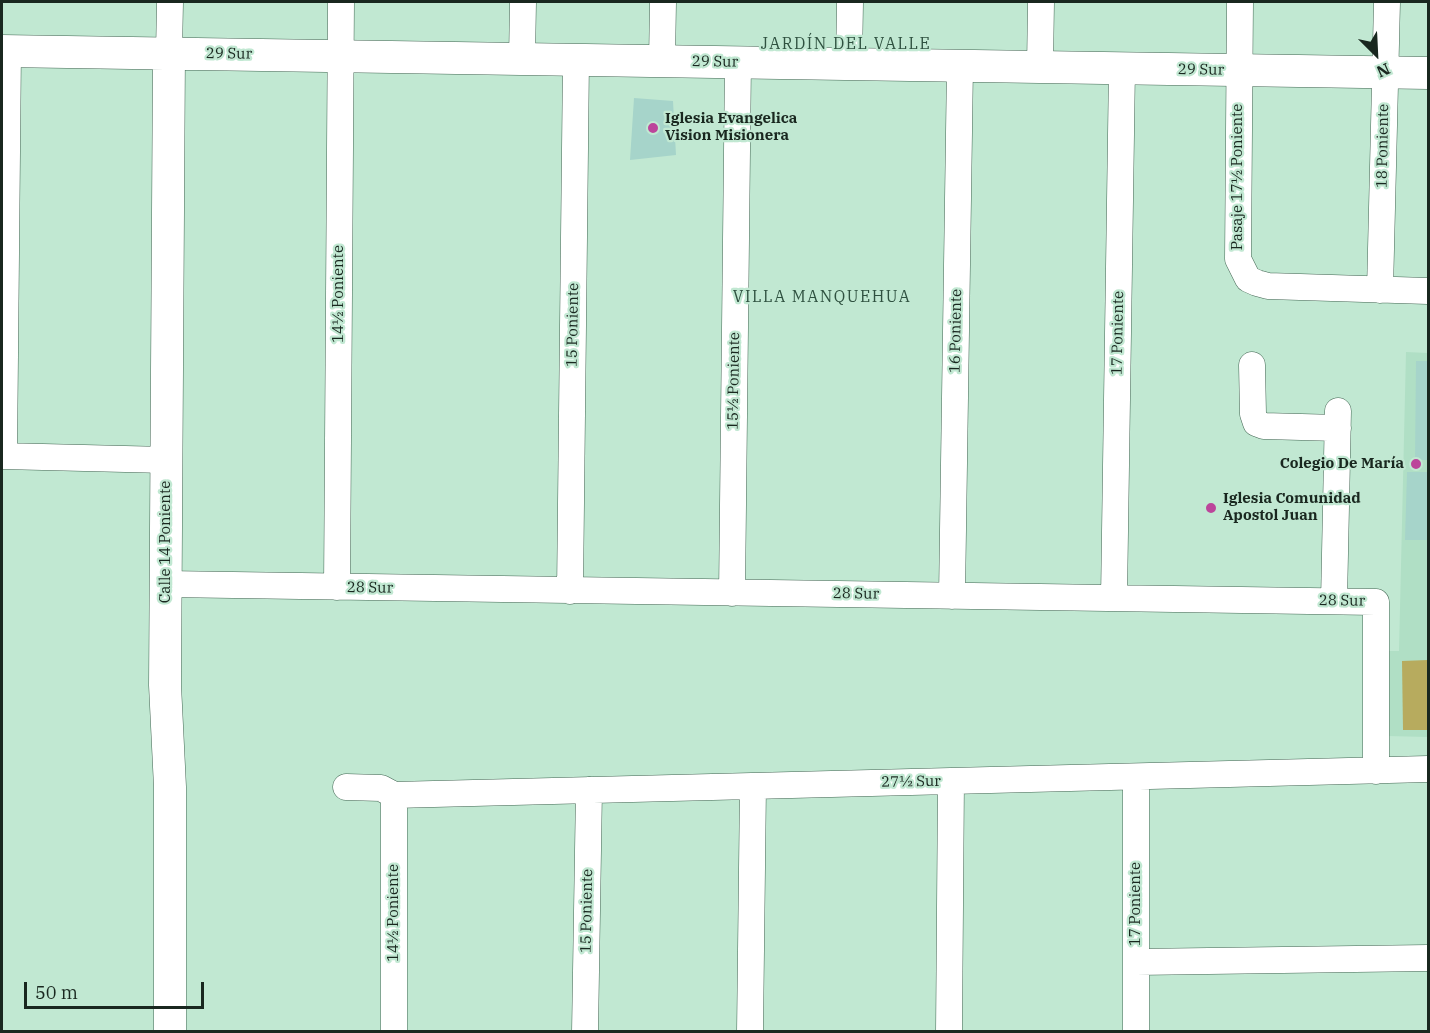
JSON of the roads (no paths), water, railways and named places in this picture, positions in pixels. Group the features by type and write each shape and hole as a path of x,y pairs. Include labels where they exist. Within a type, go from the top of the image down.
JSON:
{"street":[{"path":"169,53 170,2"},
{"name":"14½ Poniente","path":"337,587 341,2"},
{"path":"522,59 523,2"},
{"path":"662,61 663,2"},
{"path":"849,64 850,2"},
{"path":"1040,67 1041,2"},
{"name":"Pasaje 17½ Poniente","path":"1240,2 1238,259 1248,279 1268,286 1380,290"},
{"name":"18 Poniente","path":"1380,290 1387,2"},
{"path":"5,51 3,456 166,460"},
{"name":"29 Sur","path":"5,51 1428,73"},
{"name":"Calle 14 Poniente","path":"169,53 165,696 170,808 170,1032"},
{"name":"15 Poniente","path":"570,591 576,60"},
{"name":"15½ Poniente","path":"732,593 738,62"},
{"name":"16 Poniente","path":"952,596 960,66"},
{"name":"17 Poniente","path":"1114,598 1122,68"},
{"path":"1380,290 1428,291"},
{"path":"1252,365 1253,414 1256,423 1264,426 1338,419 1334,601"},
{"name":"28 Sur","path":"166,584 1376,602 1376,771"},
{"name":"27½ Sur","path":"346,787 381,788 394,795 1428,769"},
{"name":"17 Poniente","path":"1136,777 1136,1032"},
{"path":"949,1032 951,781"},
{"path":"750,1032 753,786"},
{"name":"15 Poniente","path":"585,1032 589,790"},
{"name":"14½ Poniente","path":"394,795 394,1032"},
{"path":"1136,962 1428,958"}],"place":[{"name":"Iglesia Evangelica Vision Misionera","path":"653,128"},
{"name":"Colegio De María","path":"1416,464"},
{"name":"Iglesia Comunidad Apostol Juan","path":"1211,508"}],"district":[{"name":"JARDÍN DEL VALLE","path":"846,44"},
{"name":"VILLA MANQUEHUA","path":"822,297"}]}
